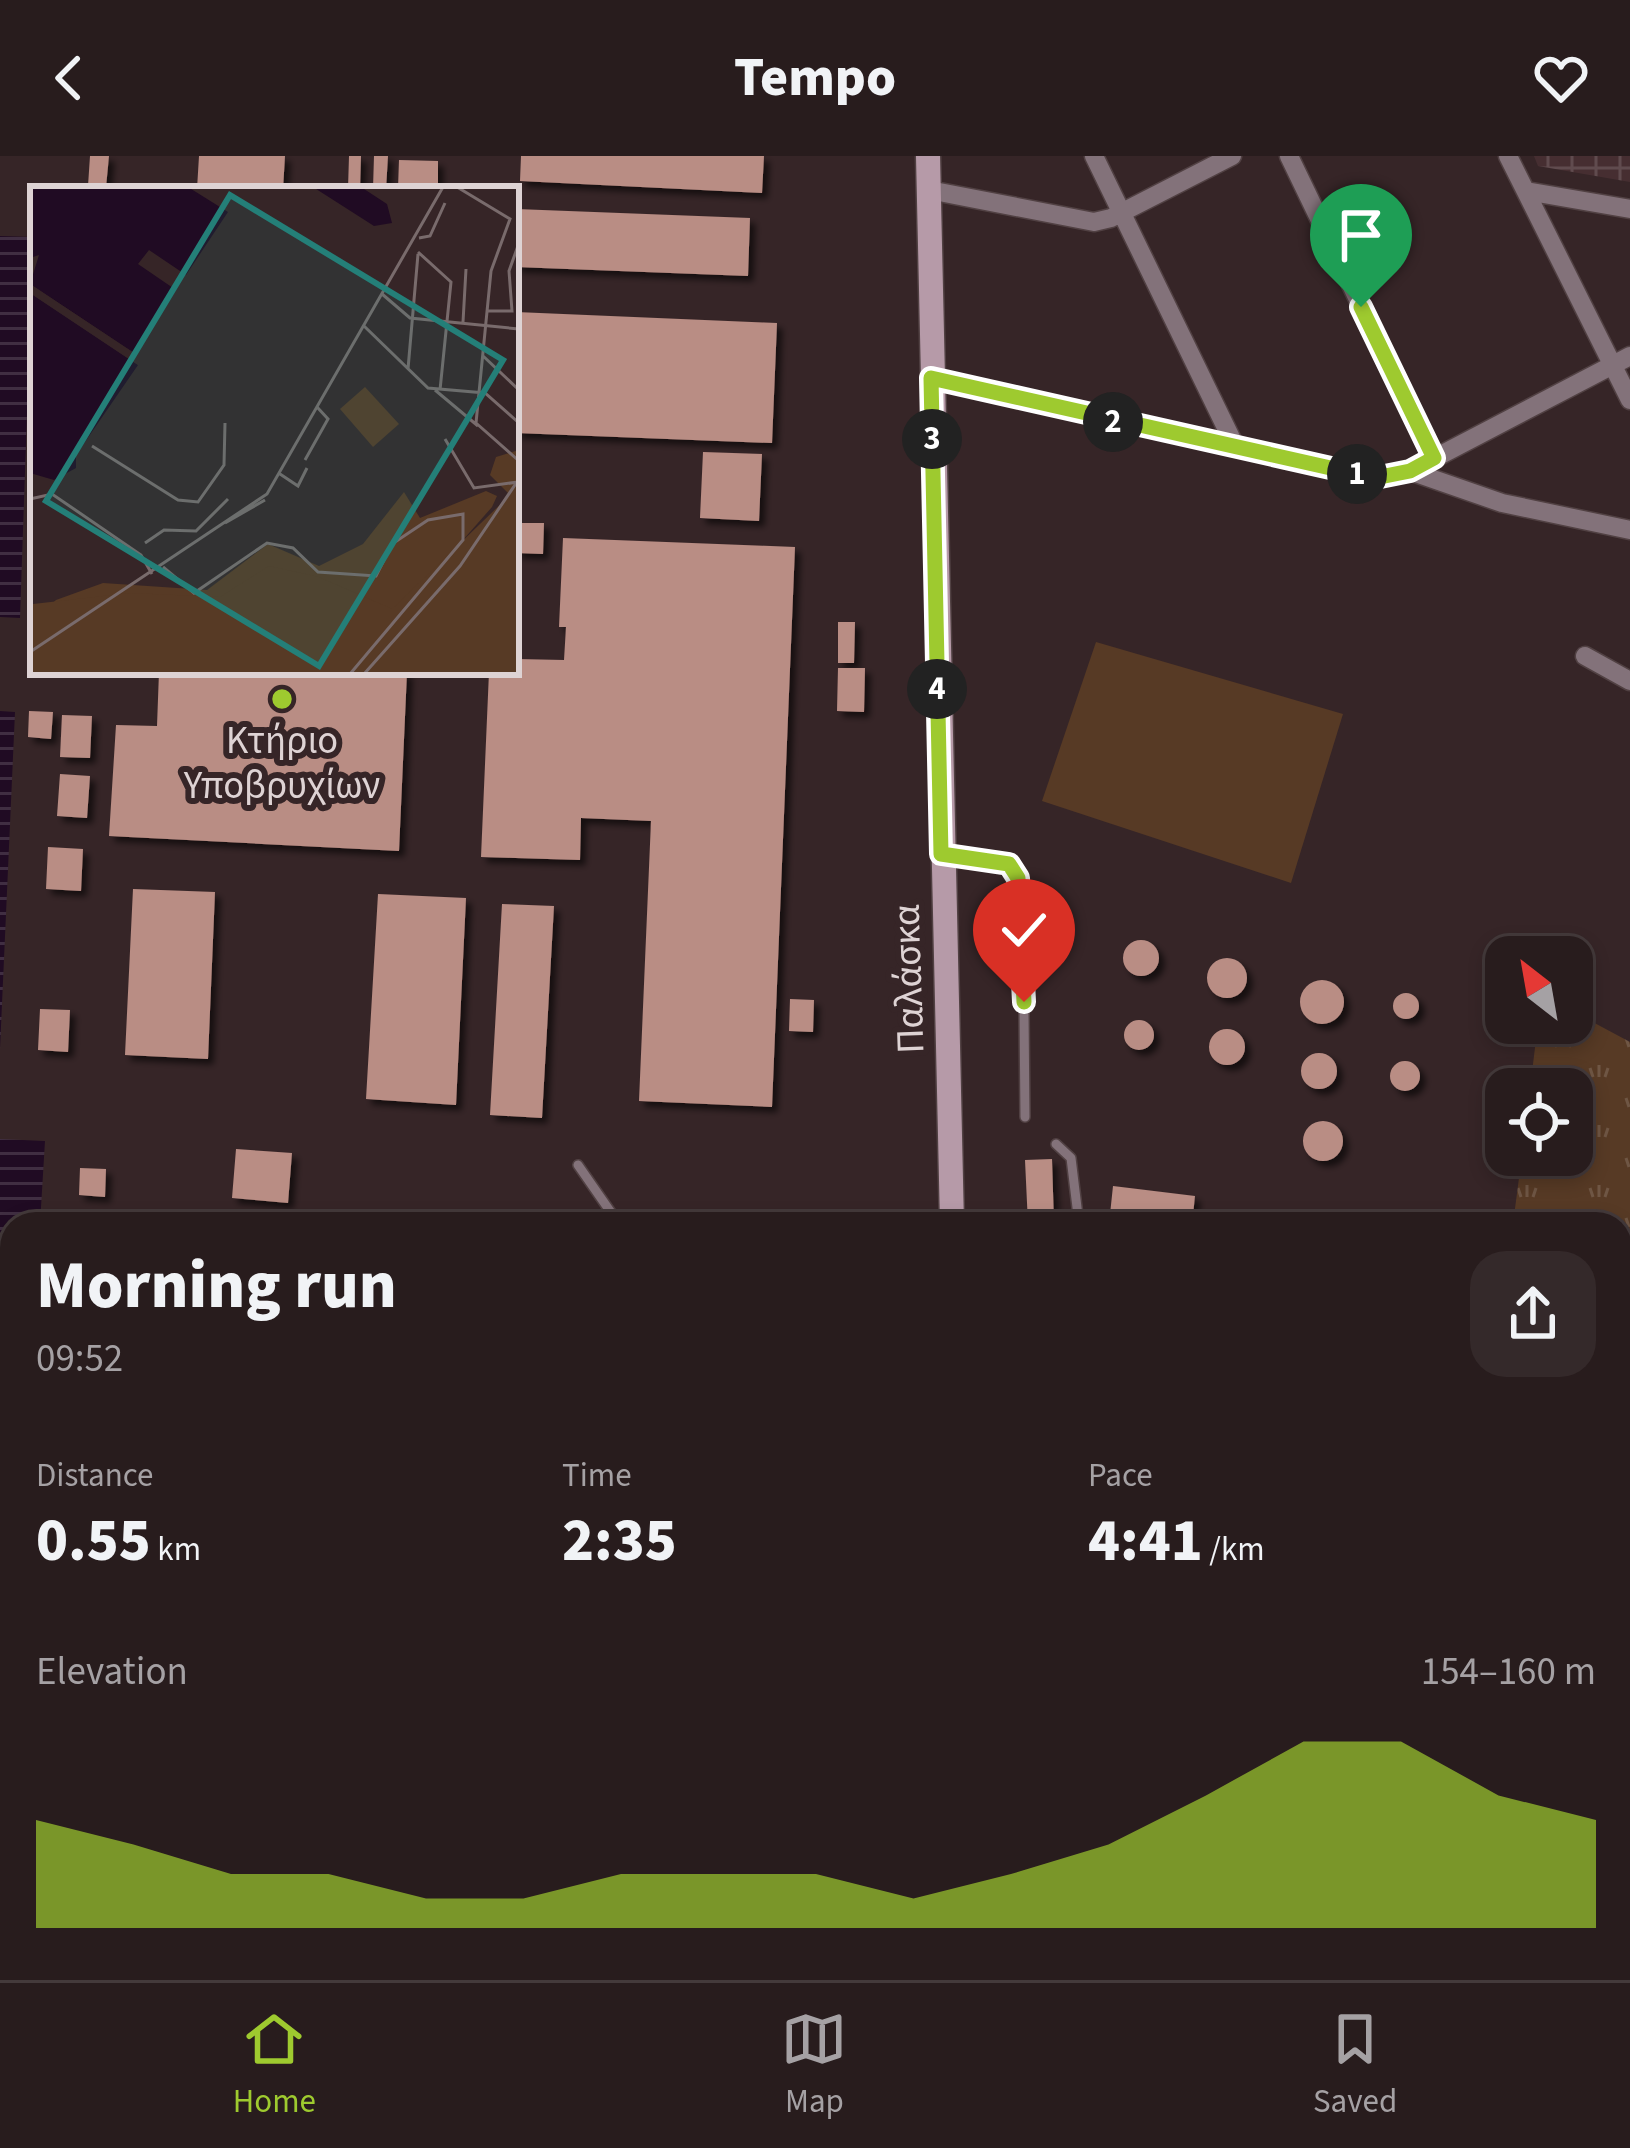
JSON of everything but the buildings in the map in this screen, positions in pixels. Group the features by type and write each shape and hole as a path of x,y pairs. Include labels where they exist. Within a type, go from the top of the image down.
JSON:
{"street":[{"name":"Παλάσκα","path":"928,156 952,1212"},
{"path":"1094,156 1235,446"},
{"path":"929,190 1094,222 1232,156"},
{"path":"1288,156 1434,458"},
{"path":"1508,156 1622,360 1630,400"},
{"path":"1526,191 1630,209"},
{"path":"931,378 1375,478 1410,471 1622,360"},
{"path":"1410,471 1502,503 1630,530"},
{"path":"1585,656 1630,681"}],"lane":[{"path":"941,854 1009,864 1018,878 1023,907 1025,1117"},
{"path":"1056,1144 1071,1159 1078,1212"},
{"path":"578,1165 611,1212"}],"shaded area":[{"path":"1534,156 1630,156 1630,182 1538,166"},
{"path":"0,236 30,237 20,618 0,617"},
{"path":"0,711 15,712 0,1049"},
{"path":"0,1139 45,1141 41,1212 0,1212"}],"green space":[{"path":"1096,642 1343,714 1291,883 1042,801"},
{"path":"1593,1022 1630,1042 1630,1212 1515,1212 1519,1176 1593,1176 1593,1068 1533,1068 1535,1044 1593,1044"}],"place":[{"name":"Κτήριο Υποβρυχίων","path":"282,699"}],"route":[{"path":"1024,1002 1018,878 1009,864 941,854 931,378 1082,416 1375,478 1395,476 1434,458 1361,307"}]}
